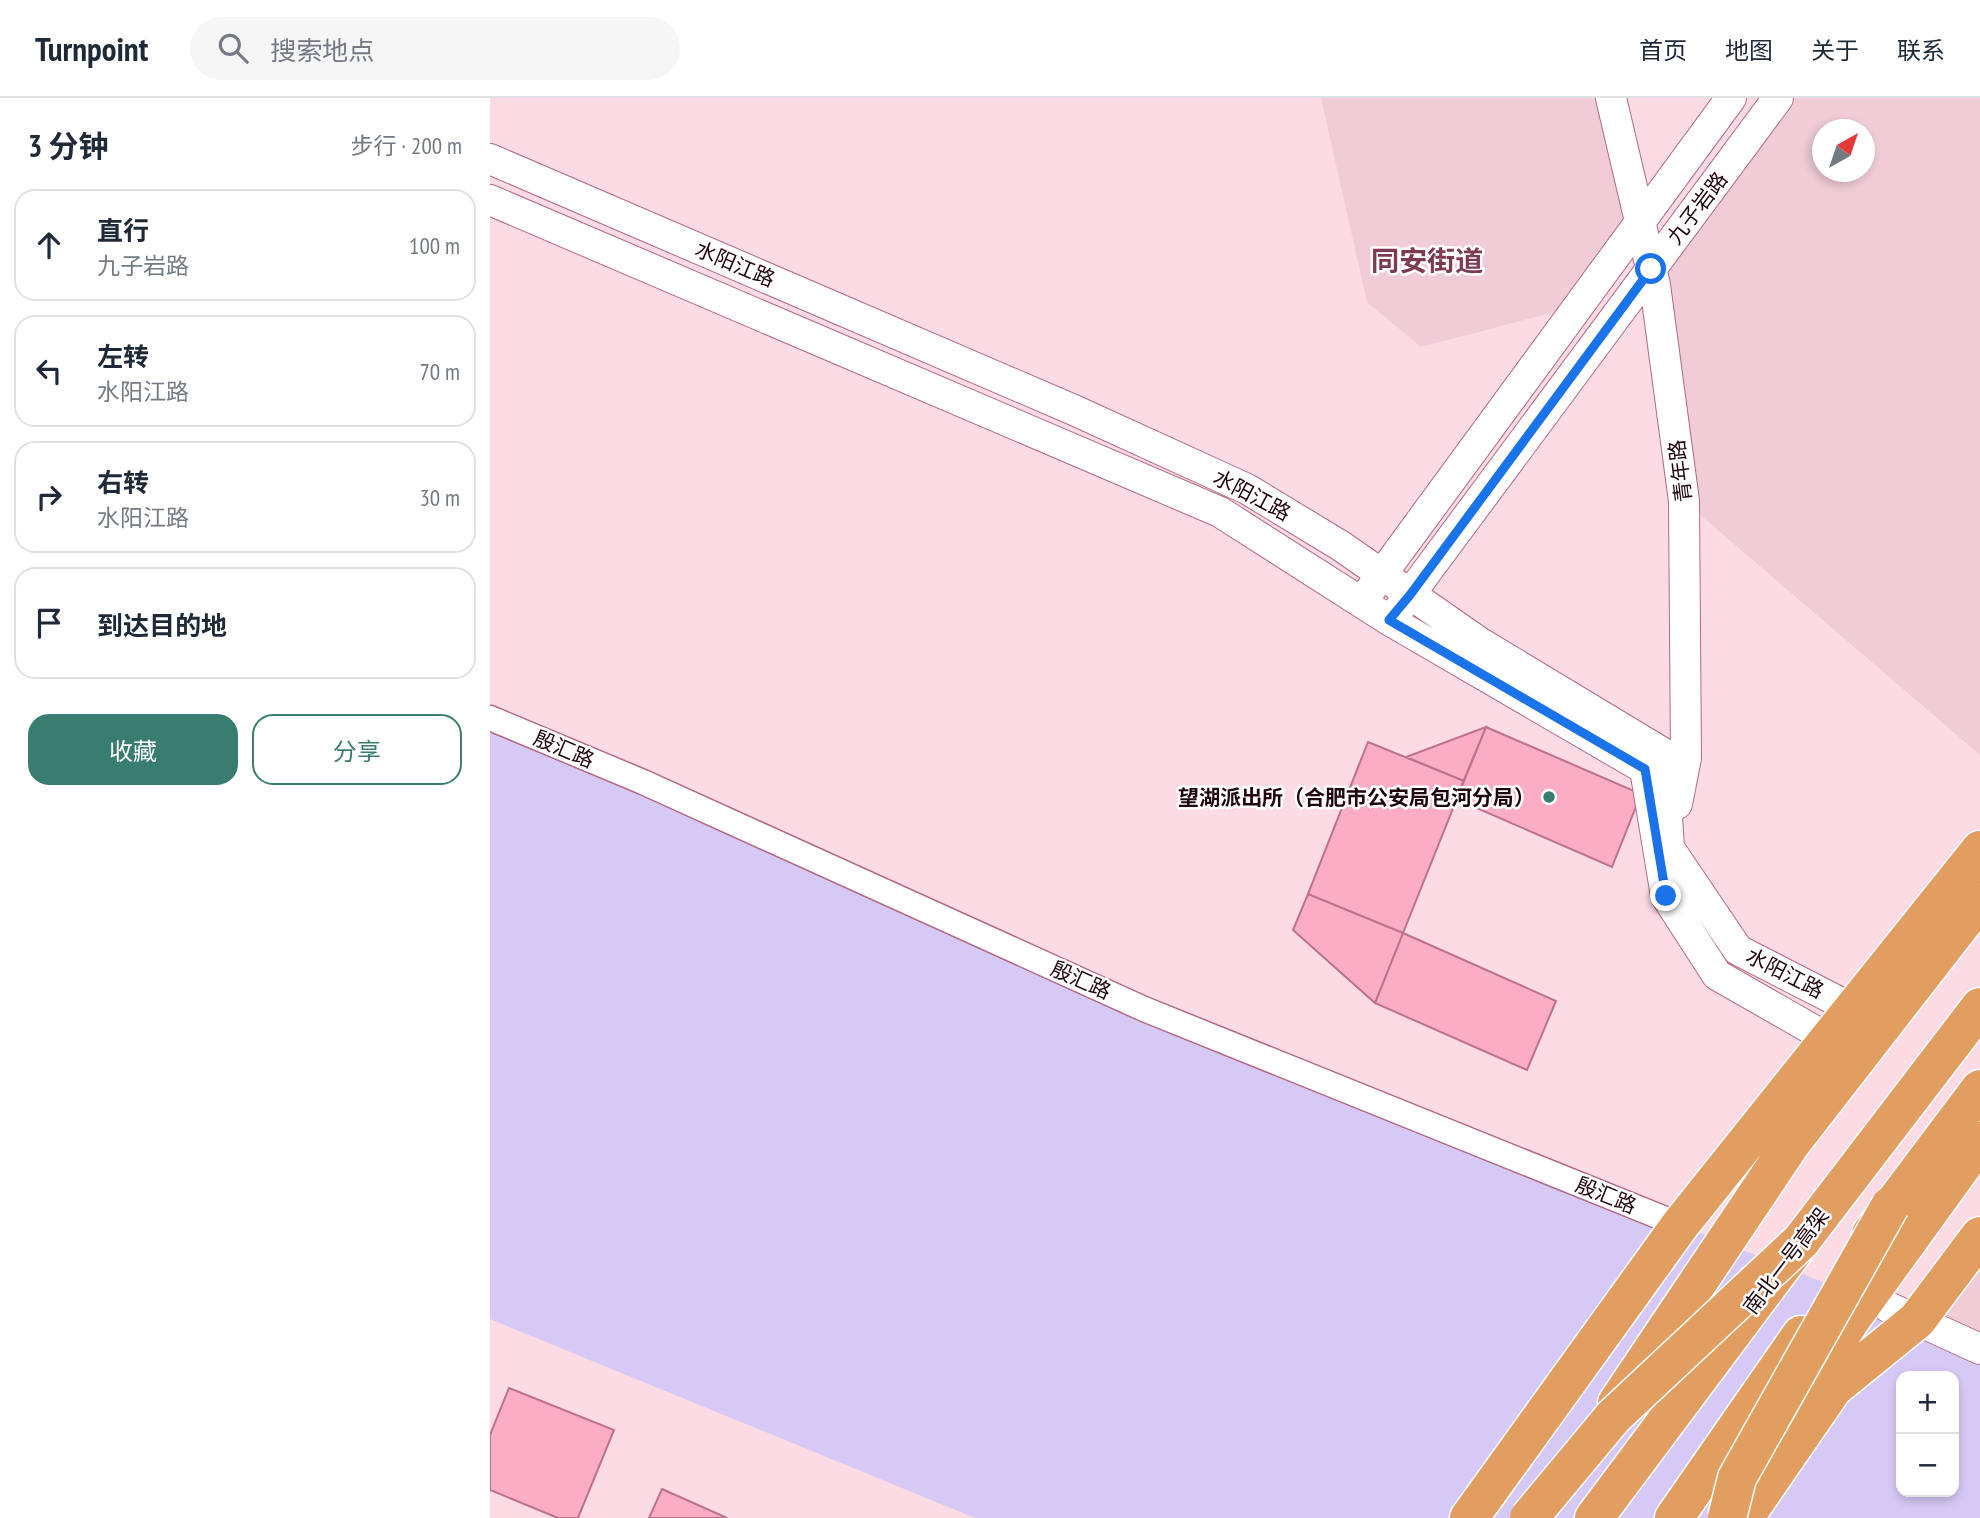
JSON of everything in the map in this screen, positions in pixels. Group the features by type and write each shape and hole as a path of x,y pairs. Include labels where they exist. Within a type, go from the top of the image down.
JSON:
{"highway":[{"path":"1469,1518 1681,1225 1980,850"},
{"path":"1541,1518 1792,1142 1980,900"},
{"path":"1672,1322 1750,1235 1980,933"},
{"name":"南北一号高架","path":"1594,1518 1980,1007"},
{"path":"1674,1518 1890,1206 1980,1089"},
{"path":"1726,1518 1850,1321 1980,1141"},
{"path":"1903,1314 1980,1172"},
{"path":"1726,1518 1737,1478 1890,1206"},
{"path":"1744,1518 1832,1389 1980,1236"},
{"path":"1530,1518 1613,1417 1801,1241"}],"street":[{"name":"青年路","path":"1611,98 1655,285 1684,501 1686,758 1669,848"},
{"name":"九子岩路","path":"1362,603 1731,98"},
{"name":"九子岩路","path":"1389,620 1778,98"},
{"name":"水阳江路","path":"490,159 1064,406 1247,489 1341,546 1479,642 1663,753 1669,848 1738,950 1853,1009"},
{"name":"水阳江路","path":"490,200 1220,512 1389,620 1645,769 1666,896 1717,975 1829,1040"},
{"name":"殷汇路","path":"490,718 643,782 1144,1009 1681,1225"},
{"path":"1903,1314 1980,1349"}],"shaded area":[{"path":"1321,98 1611,98 1640,221 1578,306 1421,347 1367,302"},
{"path":"1778,98 1980,98 1980,755 1684,501 1651,269"},
{"path":"490,725 1144,1009 1917,1320 1980,1349 1980,1518 975,1518 490,1319"},
{"path":"1980,1236 1980,1349 1917,1320"}],"building":[{"name":"望湖派出所（合肥市公安局包河分局）","path":"1486,727 1641,794 1612,867 1456,799"},
{"path":"1486,727 1464,781 1406,757"},
{"path":"1368,742 1464,781 1403,933 1308,894"},
{"path":"1308,894 1403,933 1375,1003 1293,930"},
{"path":"1403,933 1556,1001 1527,1070 1375,1003"},
{"path":"509,1388 614,1430 578,1518 558,1518 490,1490 490,1435"},
{"path":"662,1489 727,1518 649,1518"}],"place":[{"name":"望湖派出所（合肥市公安局包河分局）","path":"1549,797"}],"district":[{"name":"同安街道","path":"1427,260"}],"route":[{"path":"1651,269 1389,620 1645,769 1666,896"}]}
